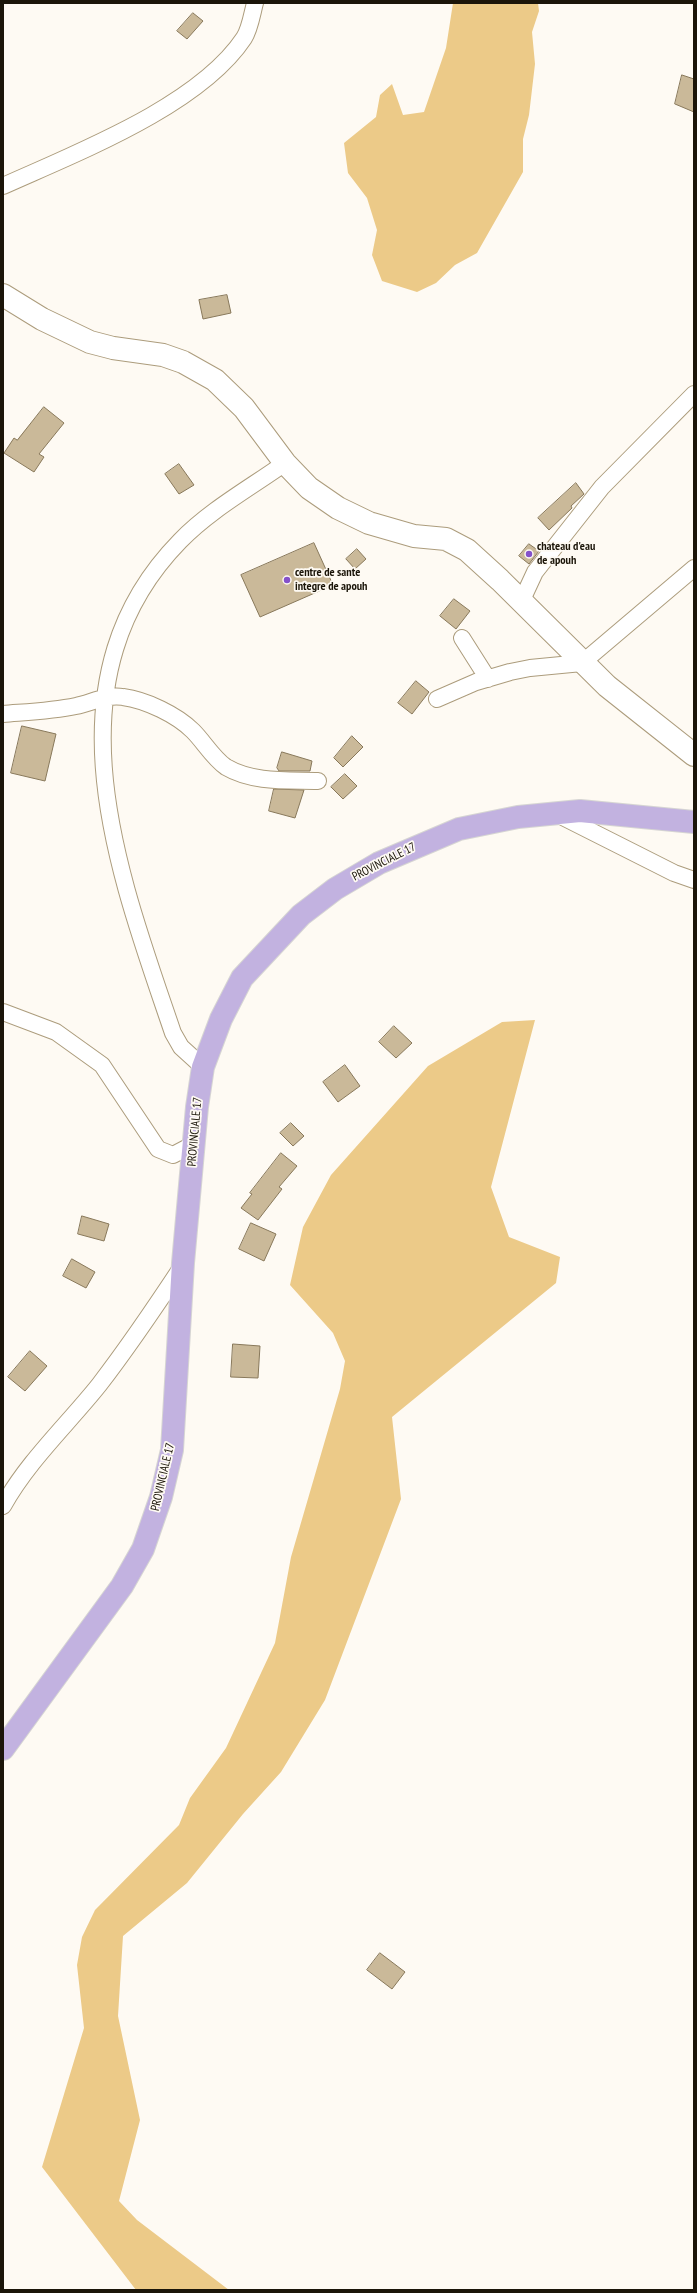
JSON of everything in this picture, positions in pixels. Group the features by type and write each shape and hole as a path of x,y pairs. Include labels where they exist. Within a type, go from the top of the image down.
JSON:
{"main road":[{"name":"PROVINCIALE 17","path":"3,1749 122,1586 142,1549 161,1497 172,1450 183,1263 203,1067 221,1019 242,978 301,915 335,888 386,859 459,828 554,813 607,812 694,822"}],"street":[{"path":"3,186 104,141 190,92 224,62 245,37 255,3"},
{"path":"3,295 42,319 90,342 113,348 164,355 183,362 215,380 244,408 286,463 309,488 354,516 414,536 446,539 458,544 522,600 582,663 607,686 694,755"},
{"path":"522,600 535,572 602,487 694,394"},
{"path":"203,1067 182,1047 173,1033 136,923 106,797 102,756 104,698 116,641 133,603 166,556 194,528 286,463"},
{"path":"437,699 488,679 530,668 582,663 694,568"},
{"path":"462,638 488,679"},
{"path":"3,714 76,706 104,698 122,696 148,704 176,719 193,730 226,766 252,778 318,782"},
{"path":"554,813 674,873 694,880"},
{"path":"3,1012 56,1032 102,1065 158,1150 172,1155 194,1144"},
{"path":"3,1506 36,1458 98,1385 132,1341 183,1263"}],"shaded area":[{"path":"453,3 538,3 539,11 532,32 535,64 529,115 523,139 523,172 477,253 455,265 436,283 417,292 382,281 372,255 377,230 367,198 348,173 344,143 376,117 380,95 392,84 403,115 424,112 446,48"},
{"path":"535,1020 491,1187 509,1237 560,1257 556,1283 392,1417 401,1499 325,1700 281,1772 243,1814 187,1883 123,1936 118,2016 140,2120 119,2201 137,2220 229,2290 136,2290 42,2167 84,2028 77,1965 82,1937 95,1910 179,1825 190,1798 226,1748 275,1643 291,1557 340,1389 345,1361 333,1333 290,1285 303,1227 331,1175 428,1066 502,1022"}],"building":[{"path":"193,13 203,21 187,39 177,31"},
{"path":"682,75 694,79 694,112 675,104"},
{"path":"227,295 231,313 203,319 199,300"},
{"path":"44,407 64,423 39,454 44,457 34,472 4,453 14,438 17,440"},
{"path":"179,464 194,485 179,494 165,474"},
{"path":"576,483 584,494 549,530 538,518"},
{"name":"centre de sante integre de apouh","path":"314,543 333,585 260,617 241,575"},
{"name":"chateau d'eau de apouh","path":"529,544 539,551 529,564 519,556"},
{"path":"357,549 366,559 355,569 346,559"},
{"path":"454,599 470,611 456,629 440,616"},
{"path":"416,681 429,692 412,714 398,703"},
{"path":"22,726 56,734 45,781 11,773"},
{"path":"352,736 363,747 343,767 334,758"},
{"path":"282,752 312,761 310,771 279,771 277,768"},
{"path":"345,774 357,786 343,799 331,787"},
{"path":"274,789 304,790 295,818 269,811"},
{"path":"394,1026 412,1043 396,1058 379,1042"},
{"path":"345,1065 360,1086 338,1102 323,1082"},
{"path":"291,1123 304,1136 293,1146 280,1133"},
{"path":"281,1153 297,1166 279,1187 282,1189 258,1220 241,1208 252,1194 250,1193"},
{"path":"82,1216 109,1224 104,1241 78,1234"},
{"path":"251,1223 276,1234 264,1261 239,1249"},
{"path":"72,1259 95,1272 86,1288 63,1276"},
{"path":"233,1344 260,1346 258,1378 231,1377"},
{"path":"30,1351 47,1366 25,1391 8,1377"},
{"path":"380,1953 405,1972 392,1989 367,1970"}],"place":[{"name":"chateau d'eau de apouh","path":"529,554"},
{"name":"centre de sante integre de apouh","path":"287,580"}]}
